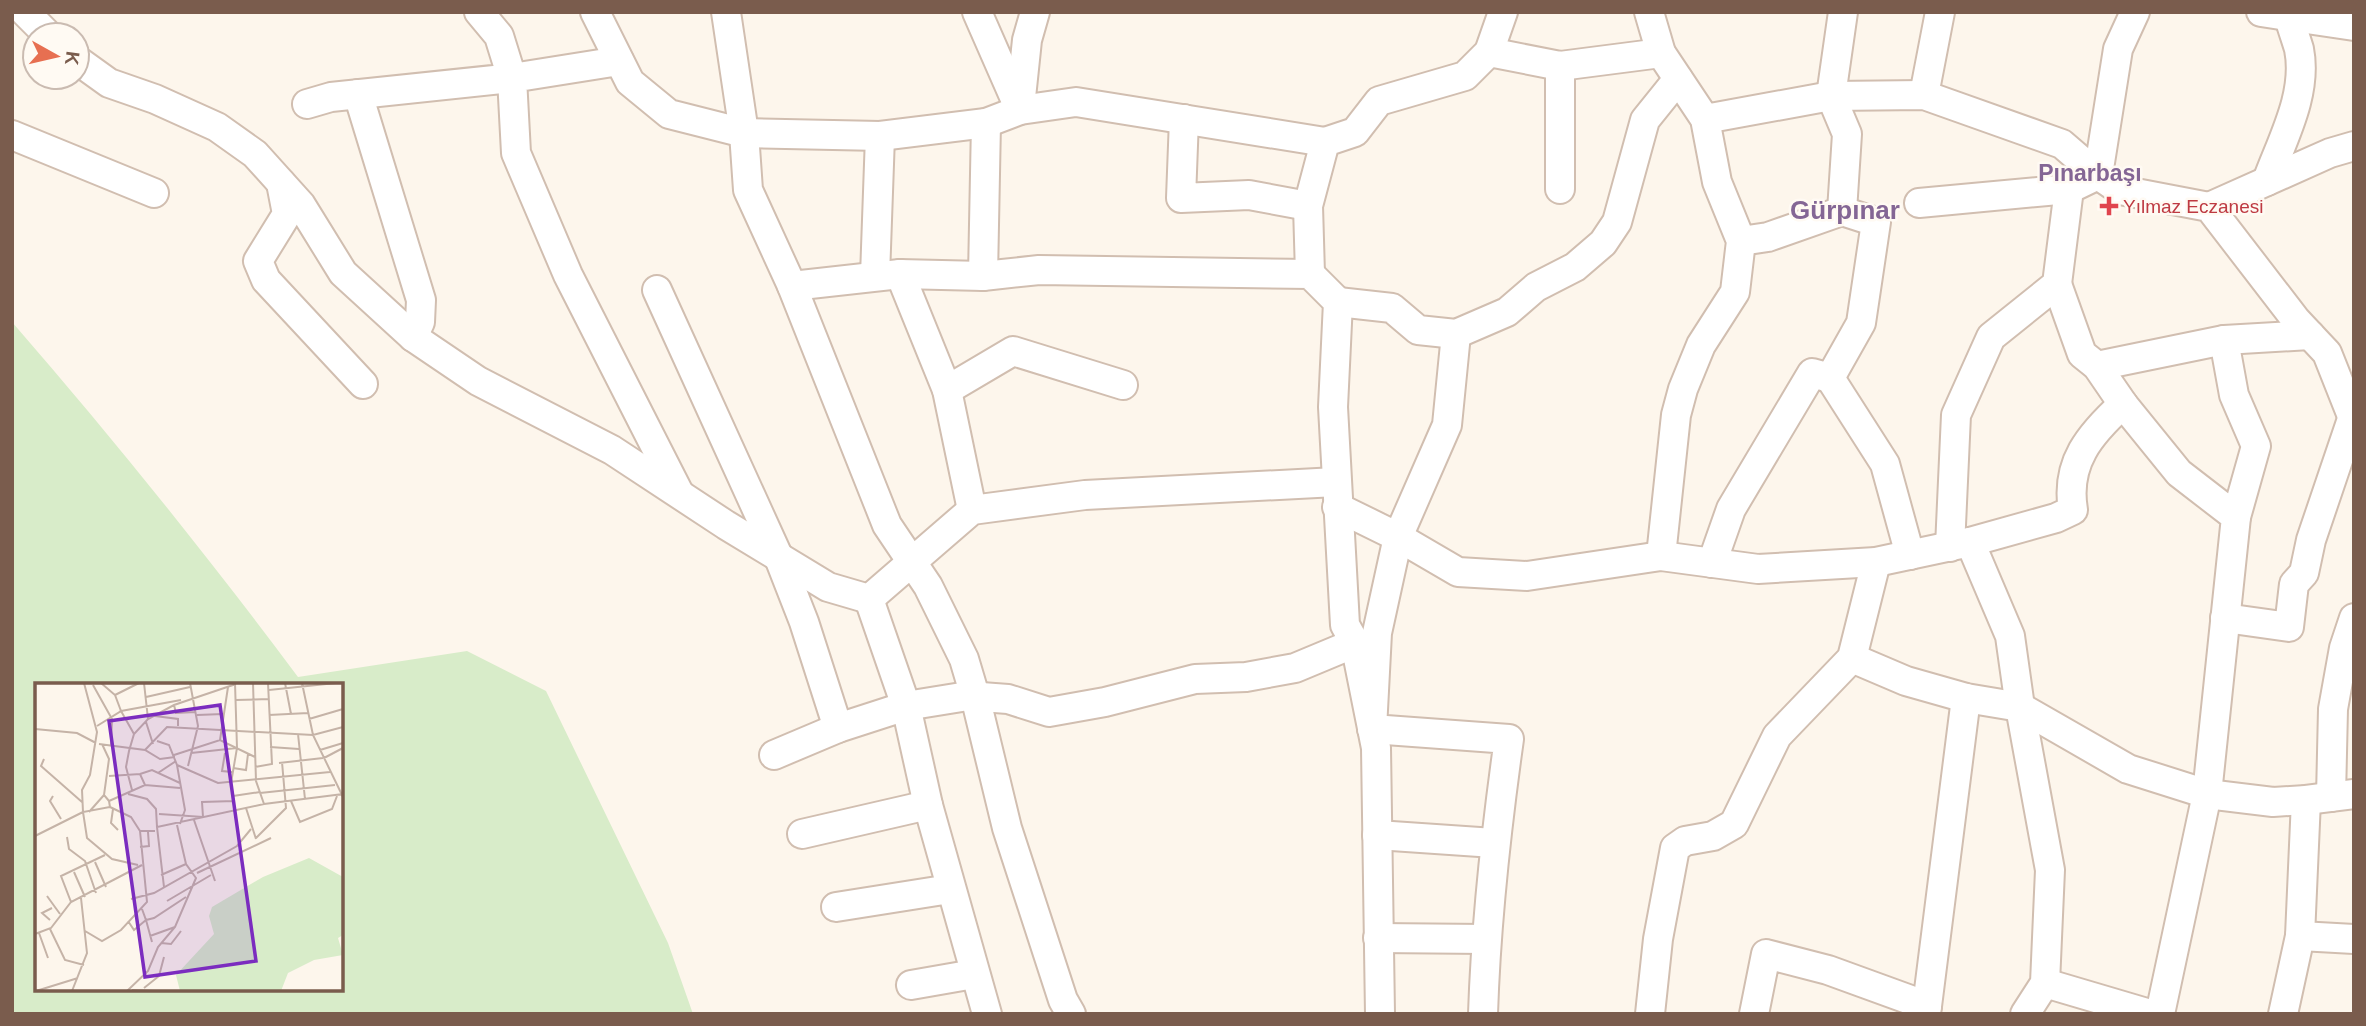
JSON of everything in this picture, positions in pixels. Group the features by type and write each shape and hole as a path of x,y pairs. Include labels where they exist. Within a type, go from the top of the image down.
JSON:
{"street":[{"path":"479,12 499,36 512,78 516,153 568,275 679,494"},
{"path":"595,12 630,82 670,114 744,133 880,136 986,123 1020,110 1076,102 1325,142 1355,132 1379,101 1465,76 1489,52 1503,12"},
{"path":"726,12 744,133 748,190 792,286 887,525 928,586 964,659 1007,828 1063,1000 1071,1014"},
{"path":"977,12 1020,110"},
{"path":"1020,110 1027,40 1035,12"},
{"path":"1649,12 1661,53 1705,119 1717,182 1741,241 1735,292 1701,345 1682,389 1676,415 1661,556"},
{"path":"1842,211 1847,134 1831,96 1843,12"},
{"path":"1924,95 1940,12"},
{"path":"2098,175 2118,49 2135,12"},
{"path":"2261,12 2354,26"},
{"path":"2267,181 2298,97 2299,50 2289,18"},
{"path":"1489,52 1560,66 1661,53"},
{"path":"307,104 331,97 512,78 619,61"},
{"path":"1560,66 1560,189"},
{"path":"91,70 109,83 155,99 217,127 255,154 301,205 344,274 412,337 478,381 612,450 828,587 869,599"},
{"path":"1325,142 1308,206 1310,274 1338,302 1392,309 1418,330 1456,334 1507,312 1536,286 1575,267 1603,243 1617,222 1645,120 1678,79"},
{"path":"358,94 421,300 420,321 412,337"},
{"path":"1705,119 1831,96 1924,95 2062,144 2120,190 2209,207 2330,153 2354,146"},
{"path":"1184,119 1181,198 1249,195 1308,206"},
{"path":"983,276 986,123"},
{"path":"12,135 153,193"},
{"path":"880,136 887,275 947,390 972,510"},
{"path":"1919,203 2069,189 2098,175"},
{"path":"281,183 287,214 258,261 266,281 363,384"},
{"path":"2069,189 2057,284 2082,354 2097,366 2123,404 2179,473 2236,517"},
{"path":"2209,207 2296,320 2330,347 2353,420 2311,540 2304,573 2294,584 2289,627 2225,618"},
{"path":"1741,241 1768,237 1842,211 1876,222 1861,323 1830,378"},
{"path":"792,286 887,275 983,276 1040,270 1310,274"},
{"path":"2025,1014 2045,983 2050,870 2020,707 2010,636 1960,544 1956,415 1991,337 2057,284"},
{"path":"657,290 779,558 804,622 838,727"},
{"path":"1338,302 1333,407 1337,494 1345,625 1355,643 1376,748 1380,1014"},
{"path":"1372,729 1377,633 1398,537 1447,425 1456,334"},
{"path":"2097,366 2224,340 2330,347"},
{"path":"2160,1014 2207,794 2236,517 2256,446 2234,395 2224,340"},
{"path":"947,390 1013,351 1123,385"},
{"path":"1712,563 1731,509 1812,373 1830,378 1885,464 1910,555"},
{"path":"869,599 972,510 1085,495 1337,494 1398,537 1458,572 1527,576 1661,556 1758,569 1876,562 1960,544 2056,518 2073,510 2070,491 2075,466 2096,428 2123,404"},
{"path":"1650,1014 1660,928 1675,848 1685,841 1713,836 1734,824 1777,736 1852,658 1876,562"},
{"path":"869,599 906,706 950,889 987,1014"},
{"path":"2283,1014 2330,797 2333,709 2344,648 2354,618"},
{"path":"774,755 838,727 906,706 975,696 1009,699 1049,712 1105,702 1195,679 1246,677 1295,668 1355,643"},
{"path":"1852,658 1906,681 1966,698 2020,707 2128,769 2207,794 2273,802 2330,797"},
{"path":"1754,1014 1766,954 1828,970 1926,1010 1966,698"},
{"path":"1372,729 1509,739 1494,843 1483,1014"},
{"path":"802,834 928,805"},
{"path":"1377,835 1494,843"},
{"path":"836,907 950,889"},
{"path":"2300,936 2354,939"},
{"path":"1378,938 1486,939"},
{"path":"911,985 974,974"},
{"path":"2045,983 2150,1014"}],"green space":[{"path":"12,322 158,497 298,677 467,651 546,691 668,943 693,1014 12,1014"}],"place":[{"name":"Yılmaz Eczanesi","path":"2109,206"}],"district":[{"name":"Pınarbaşı","path":"2090,173"},
{"name":"Gürpınar","path":"1845,210"}]}
